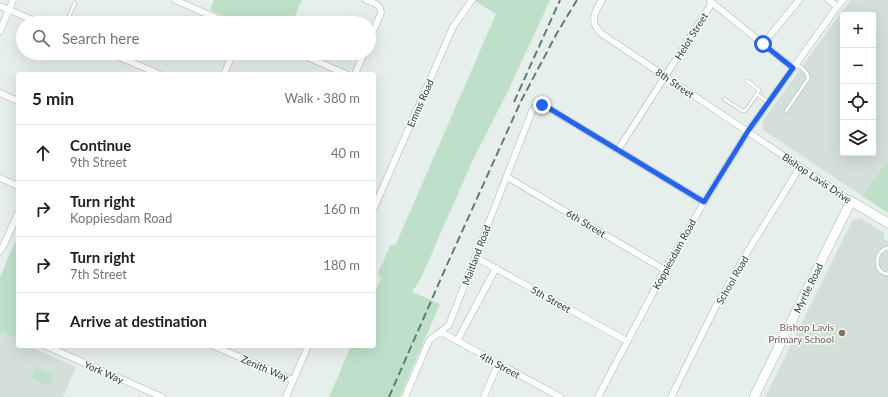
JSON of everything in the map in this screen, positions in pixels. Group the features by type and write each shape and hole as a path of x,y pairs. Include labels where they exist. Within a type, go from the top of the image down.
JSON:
{"street":[{"path":"0,31 14,0"},
{"path":"175,0 212,16"},
{"path":"366,0 376,4 380,8 381,12 376,24"},
{"name":"Emms Road","path":"376,203 453,26 472,0"},
{"name":"8th Street","path":"602,0 596,9 594,17 595,26 602,34 748,131"},
{"path":"763,44 799,0"},
{"path":"829,0 837,7"},
{"name":"Koppiesdam Road","path":"598,397 665,270 704,202 748,131 843,0"},
{"path":"711,1 763,44 795,66"},
{"name":"Helot Street","path":"618,150 666,76 711,1"},
{"path":"0,6 23,16"},
{"path":"126,60 154,72"},
{"path":"225,72 230,60"},
{"path":"314,60 341,72"},
{"path":"356,72 361,60"},
{"path":"0,93 16,100"},
{"name":"Maitland Road","path":"405,397 429,341 449,325 534,108 538,106 545,106 618,150"},
{"name":"Bishop Lavis Drive","path":"748,131 851,201 888,223"},
{"path":"618,150 704,202"},
{"name":"School Road","path":"671,397 715,308 800,167"},
{"name":"6th Street","path":"507,176 665,270"},
{"path":"0,178 16,185"},
{"name":"Myrtle Road","path":"754,397 851,201"},
{"path":"0,251 4,247 16,218"},
{"name":"5th Street","path":"475,257 627,341"},
{"path":"456,341 496,268"},
{"name":"4th Street","path":"441,332 560,397"},
{"name":"York Way","path":"51,348 162,397"},
{"name":"Zenith Way","path":"219,348 293,380"},
{"path":"286,397 307,348"},
{"path":"484,397 498,364"}],"lane":[{"path":"69,16 75,3"},
{"path":"786,111 808,80 806,73 795,66"},
{"path":"724,99 744,111 757,94 758,89 747,81"},
{"path":"757,94 768,102"},
{"path":"888,244 888,248 884,248 878,256 877,263 878,269 881,272 888,274"}],"shaded area":[{"path":"851,0 888,0 888,160 862,196 763,130 762,122 840,14 840,156 876,156 876,12 841,12"},
{"name":"Bishop Lavis Primary School","path":"860,218 884,233 884,239 888,241 888,397 765,397 852,221"},
{"path":"0,332 16,338 16,348 33,348 76,367 63,397 0,397"}],"green space":[{"path":"214,0 302,0 295,16 224,16 210,10"},
{"path":"550,0 509,89 471,164 421,278 412,292 440,304 400,397 329,397 350,348 376,348 376,290 381,279 378,273 390,246 396,244 496,14 475,1"},
{"path":"888,160 888,213 862,196"},
{"path":"16,241 16,338 2,332 0,336 0,277"},
{"path":"36,367 54,375 49,386 31,378"}],"railway":[{"path":"514,102 560,0"},
{"path":"389,397 521,101 557,33 577,0"}],"place":[{"name":"Bishop Lavis Primary School","path":"842,333"}],"route":[{"path":"542,105 704,202 748,131 793,68 763,44"}]}
